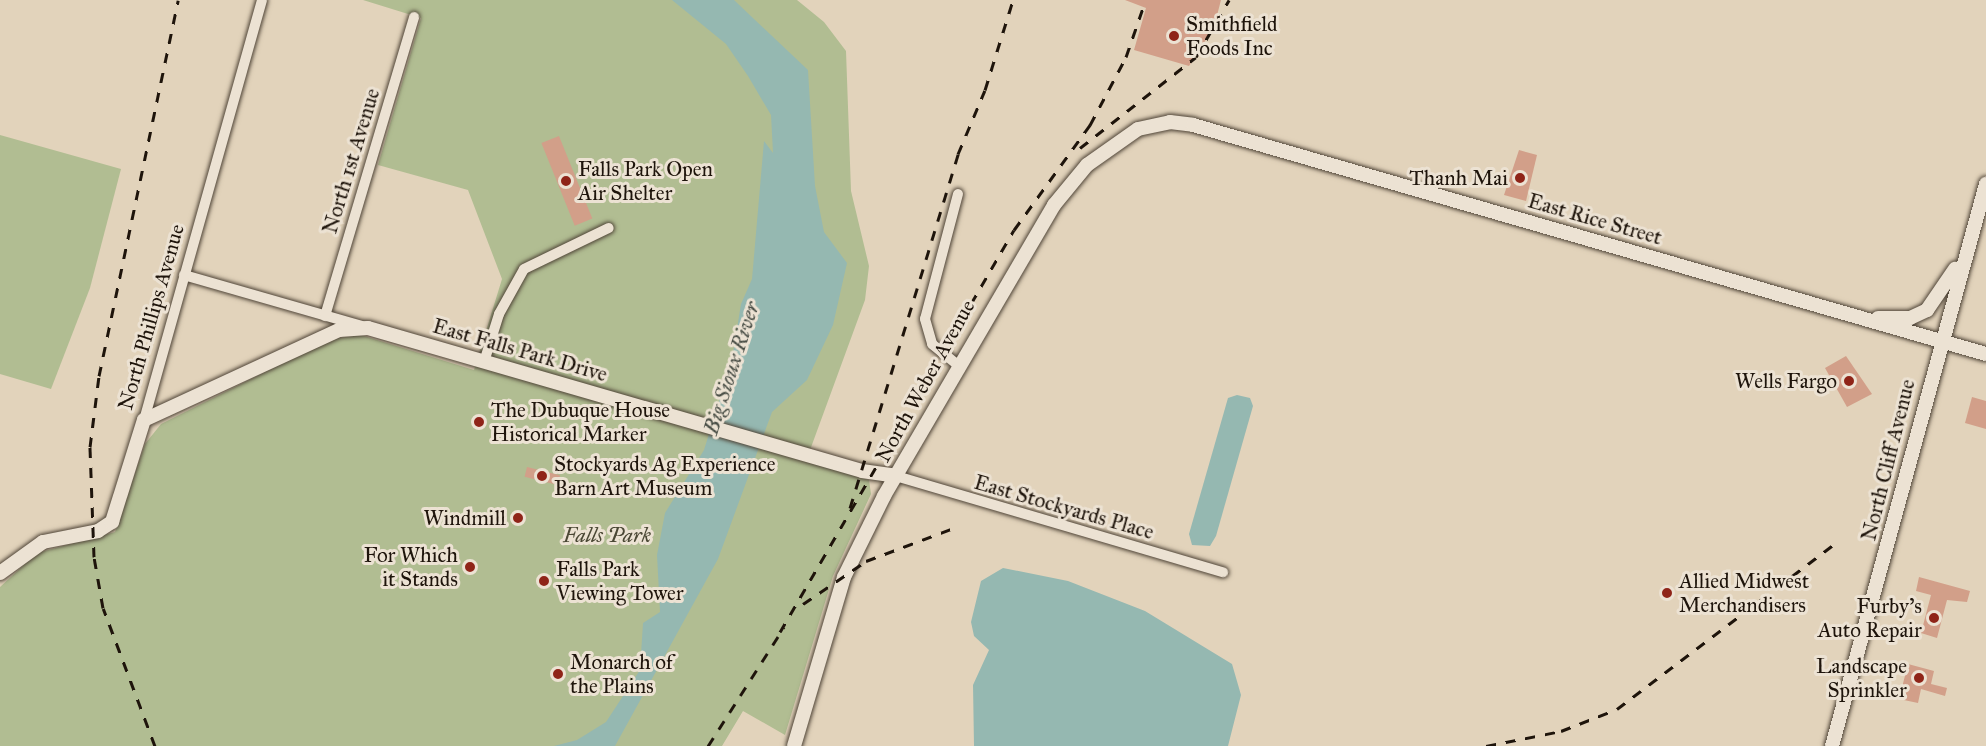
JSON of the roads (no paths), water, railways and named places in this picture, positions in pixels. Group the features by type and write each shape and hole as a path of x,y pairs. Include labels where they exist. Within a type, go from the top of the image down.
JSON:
{"street":[{"name":"North Phillips Avenue","path":"0,573 43,542 98,531 112,522 144,420 262,0"},
{"name":"North 1st Avenue","path":"325,316 414,17"},
{"name":"North Weber Avenue","path":"794,746 844,577 896,476 1029,242 1087,165 1138,129 1170,122 1193,125"},
{"name":"East Rice Street","path":"1193,125 1986,354"},
{"name":"North Cliff Avenue","path":"1832,746 1940,341 1983,201 1986,184"},
{"path":"958,194 931,286 925,328 932,344 958,365"},
{"path":"484,362 499,314 524,268 609,228"},
{"path":"1856,317 1918,315 1934,303 1965,255"},
{"path":"184,275 368,328"},
{"name":"East Falls Park Drive","path":"144,420 317,337 368,328 691,422 896,476"},
{"name":"East Stockyards Place","path":"896,476 1223,572"}],"water":[{"name":"Big Sioux River","path":"672,0 734,0 808,70 815,186 824,232 847,263 833,325 807,380 772,412 718,559 615,746 554,746 577,740 606,722 640,670 643,623 660,612 657,555 665,513 704,450 732,359 741,304 752,279 764,141 773,153 771,115 748,76 726,44"},
{"path":"1237,395 1250,398 1253,406 1216,536 1210,546 1192,545 1189,534 1228,398"},
{"path":"1003,568 1068,581 1145,611 1232,664 1241,695 1228,746 974,746 973,685 989,650 974,636 971,622 981,581"}],"railway":[{"path":"155,746 103,608 94,557 90,447 99,376 178,0"},
{"path":"850,508 958,154 985,90 1013,0"},
{"path":"1080,148 1196,57 1229,0"},
{"path":"780,632 1014,230 1090,125 1126,57 1143,8"},
{"path":"803,604 866,561 954,528"},
{"path":"1486,746 1561,731 1617,709 1832,546"},
{"path":"708,746 784,627"}],"place":[{"name":"Smithfield Foods Inc","path":"1174,36"},
{"name":"Thanh Mai","path":"1520,178"},
{"name":"Falls Park Open Air Shelter","path":"566,181"},
{"name":"Wells Fargo","path":"1849,381"},
{"name":"The Dubuque House Historical Marker","path":"479,422"},
{"name":"Stockyards Ag Experience Barn Art Museum","path":"542,476"},
{"name":"Windmill","path":"518,518"},
{"name":"For Which it Stands","path":"470,567"},
{"name":"Falls Park Viewing Tower","path":"544,581"},
{"name":"Allied Midwest Merchandisers","path":"1667,593"},
{"name":"Furby's Auto Repair","path":"1934,618"},
{"name":"Monarch of the Plains","path":"558,674"},
{"name":"Landscape Sprinkler","path":"1919,678"}],"park label":[{"name":"Falls Park","path":"607,535"}]}
